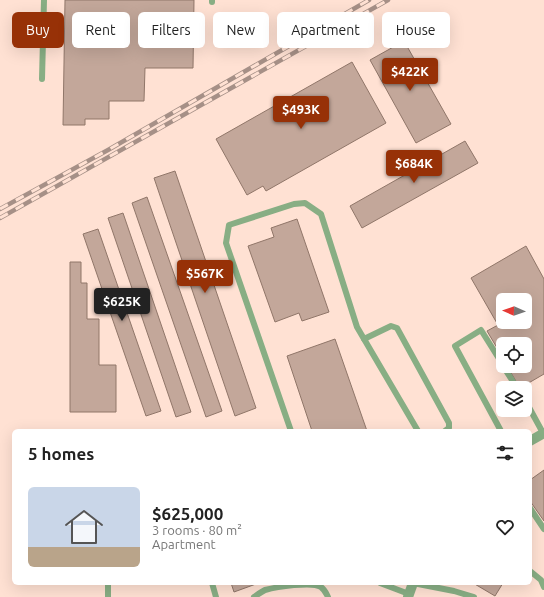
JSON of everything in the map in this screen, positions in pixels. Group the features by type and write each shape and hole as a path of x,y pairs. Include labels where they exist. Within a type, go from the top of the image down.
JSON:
{"street":[{"path":"532,440 544,433"},
{"path":"408,595 412,585"}],"lane":[{"path":"42,79 44,0"},
{"path":"290,429 226,243 229,225 294,204 305,203 320,214 357,327 417,429"},
{"path":"364,339 391,326 397,328 449,423 448,429"},
{"path":"496,355 481,330 455,346 500,429"},
{"path":"532,412 544,433"},
{"path":"532,511 544,529"},
{"path":"532,573 541,580 544,587"},
{"path":"108,585 108,597"},
{"path":"213,585 216,597"},
{"path":"254,597 263,591 278,587 310,585 320,586 326,591 328,597"},
{"path":"385,585 408,595"},
{"path":"423,585 454,591 474,597"}],"building":[{"path":"65,0 194,0 194,12 138,12 138,48 193,48 193,68 145,68 144,101 109,101 109,119 85,119 85,125 63,125"},
{"path":"391,48 408,48 451,124 416,143 370,60"},
{"path":"352,62 386,123 266,191 263,186 247,195 216,139"},
{"path":"465,141 478,163 362,228 350,206"},
{"path":"175,171 256,408 235,416 154,178"},
{"path":"147,197 222,411 206,417 132,203"},
{"path":"123,213 191,412 176,417 108,218"},
{"path":"297,219 329,312 302,321 299,313 275,322 248,246 274,237 271,228"},
{"path":"98,229 161,411 146,416 83,234"},
{"path":"526,246 544,279 544,374 532,381 516,381 511,373 532,373 532,337 496,337 496,346 487,331 496,326 496,329 532,329 532,293 496,293 496,322 471,278"},
{"path":"70,262 81,262 81,283 87,283 87,319 99,319 99,365 116,365 116,412 70,412"},
{"path":"335,339 366,429 311,429 287,356"},
{"path":"544,470 544,521 532,504 532,479"},
{"path":"232,585 253,585 234,592"},
{"path":"476,585 502,585 495,596"}],"railway":[{"path":"0,209 108,150 369,0"},
{"path":"0,218 388,0"}]}
